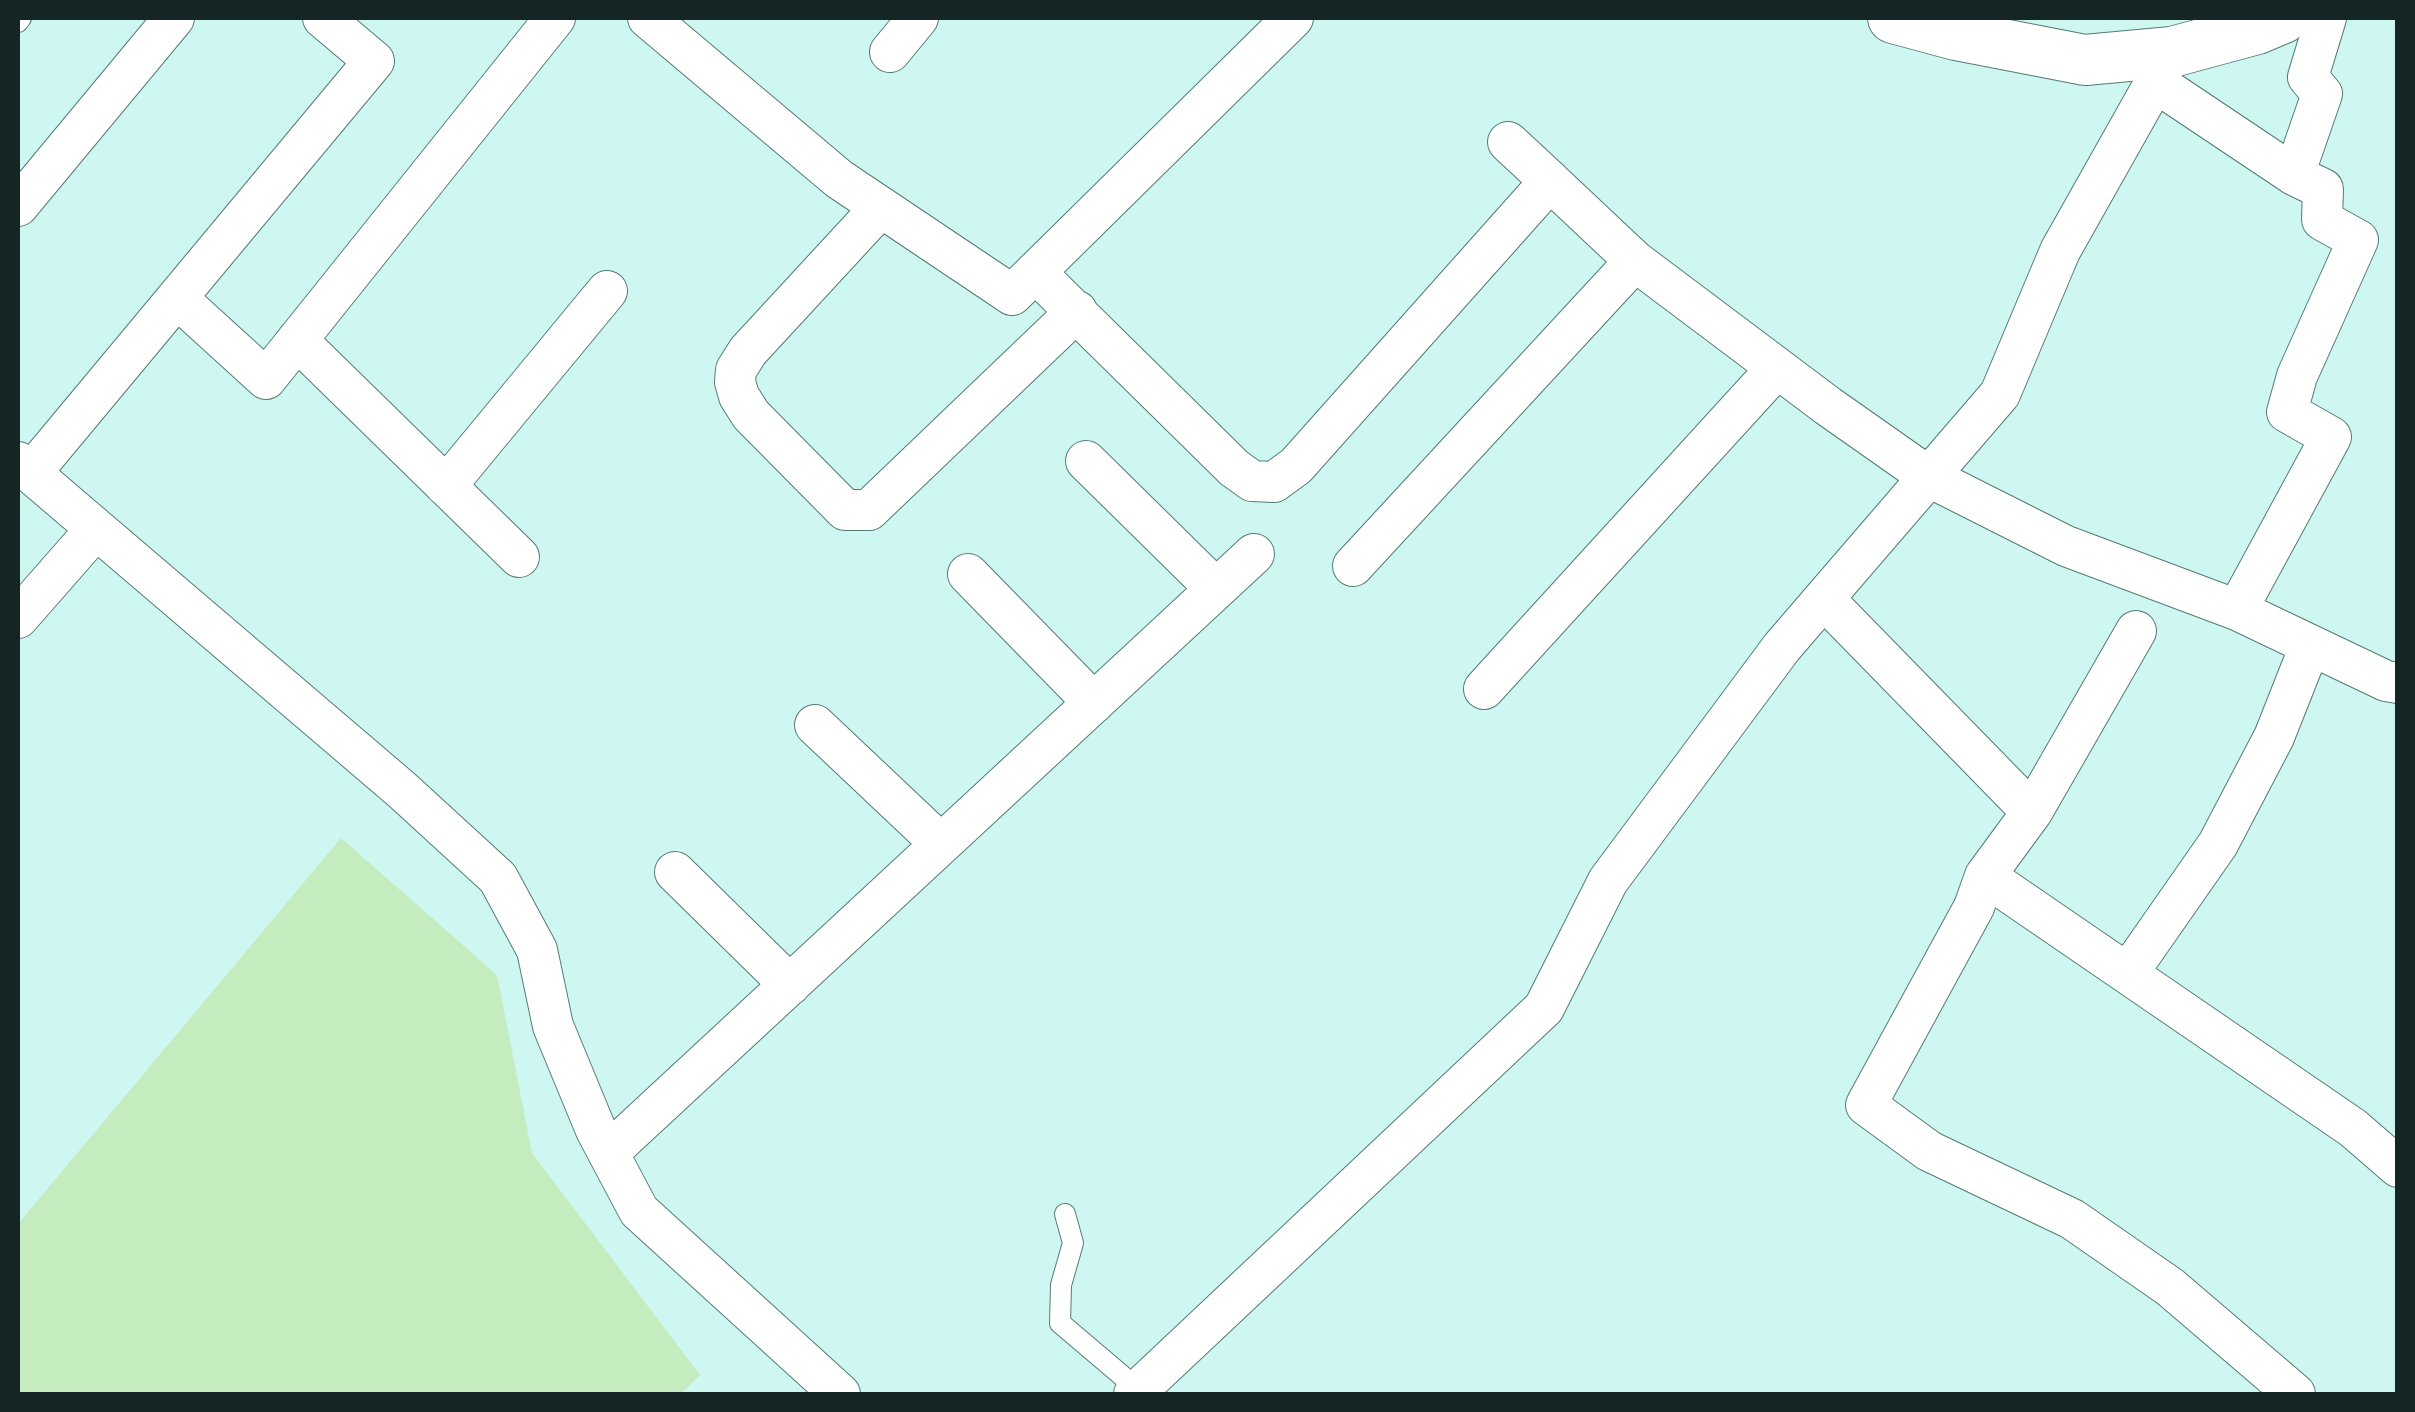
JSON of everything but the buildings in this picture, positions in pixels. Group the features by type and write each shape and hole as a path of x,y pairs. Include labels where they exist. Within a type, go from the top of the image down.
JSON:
{"street":[{"path":"18,206 174,18"},
{"path":"324,18 374,61 177,298 24,468 402,790 498,878 538,950 553,1026 608,1153 638,1211 840,1394"},
{"path":"177,298 266,380 555,18"},
{"path":"648,18 838,179 1012,295 1292,18"},
{"path":"890,52 918,18"},
{"path":"1893,18 1956,35 2086,60 2164,67 2284,18"},
{"path":"2294,175 2322,94 2308,78 2326,18"},
{"path":"2164,67 2294,175 2323,189 2322,220 2358,240 2297,376 2287,412 2331,437 2237,610"},
{"path":"1136,1392 1544,1008 1608,881 1782,646 2000,394 2060,251 2164,67"},
{"path":"1508,142 1635,261 1930,477 2066,546 2237,610 2386,681 2398,683"},
{"path":"1035,272 1234,468 1252,482 1274,482 1296,466 1550,181"},
{"path":"881,207 736,370 739,396 751,415 845,510 869,510 1077,311"},
{"path":"1353,566 1635,261"},
{"path":"446,486 607,291"},
{"path":"297,340 520,557"},
{"path":"1484,689 1777,368"},
{"path":"1086,461 1216,590"},
{"path":"18,618 96,529"},
{"path":"608,1153 1254,554"},
{"path":"968,574 1094,703"},
{"path":"1824,598 2032,812"},
{"path":"2136,631 2032,812 1986,876 1974,907 1866,1104 1929,1151 2072,1218 2170,1287 2295,1394"},
{"path":"2128,972 2218,844 2274,737 2310,646"},
{"path":"815,726 941,844"},
{"path":"675,872 790,985"},
{"path":"1986,876 2353,1128 2398,1166"}],"lane":[{"path":"1065,1214 1073,1243 1061,1286 1060,1323 1136,1392"}],"green space":[{"path":"341,838 497,975 532,1153 700,1375 680,1394 18,1394 18,1224"}]}
